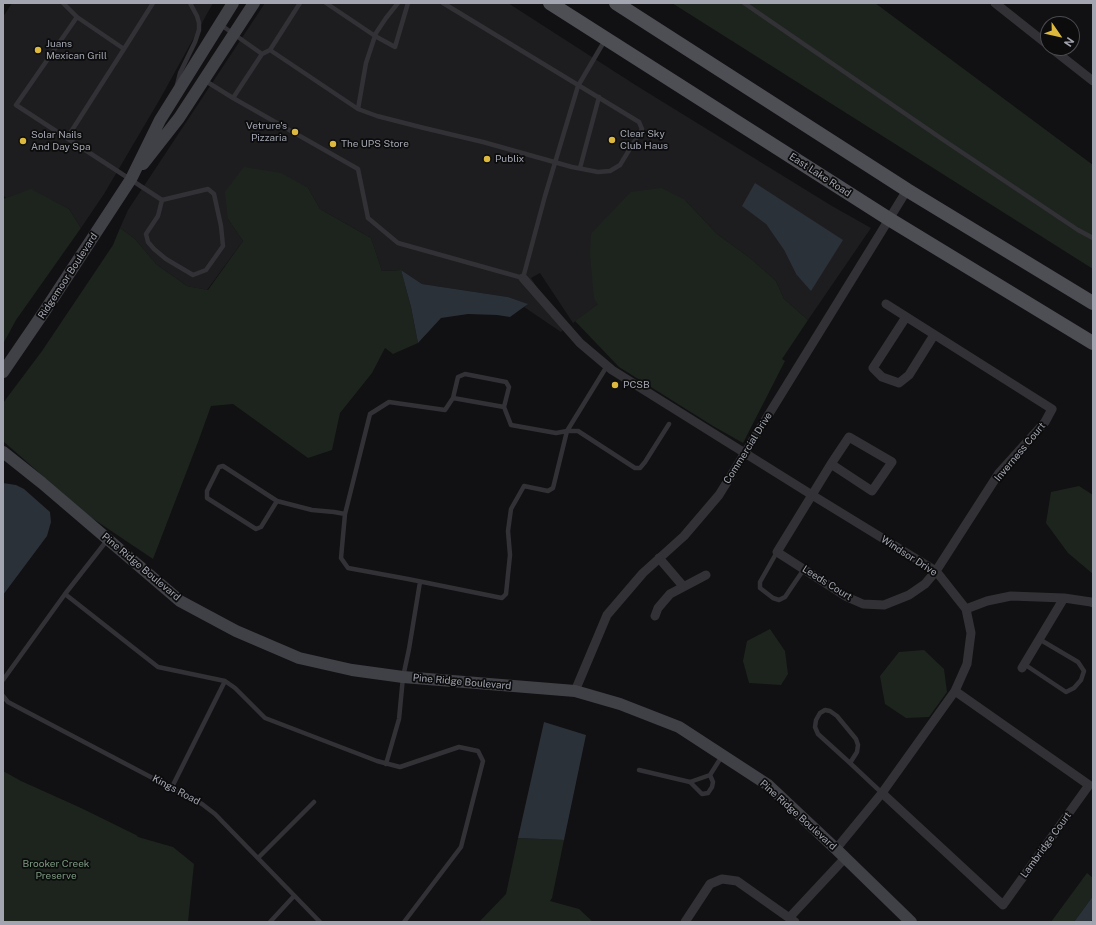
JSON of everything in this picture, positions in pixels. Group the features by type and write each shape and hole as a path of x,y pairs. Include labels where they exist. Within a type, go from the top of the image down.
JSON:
{"main road":[{"name":"East Lake Road","path":"550,3 889,219 1093,343"},
{"path":"616,3 907,190 1093,303"}],"street":[{"name":"Ridgemoor Boulevard","path":"131,179 172,99 234,3"},
{"name":"Ridgemoor Boulevard","path":"3,372 131,179 179,118 254,3"},
{"path":"994,3 1040,39"},
{"path":"1061,56 1093,81"},
{"name":"Commercial Drive","path":"574,691 607,615 643,573 684,536 719,495 907,190"},
{"name":"Windsor Drive","path":"523,278 580,343 607,366 936,571 966,609 971,633 967,664 955,691 882,793 836,849"},
{"name":"Inverness Court","path":"886,304 1052,409 1046,422 999,473 936,571"},
{"path":"906,317 873,368 882,377 899,383 909,375 934,334"},
{"path":"777,552 831,464 849,437 892,462 872,491 831,464"},
{"name":"Pine Ridge Boulevard","path":"3,452 42,483 180,601 236,631 299,658 352,670 403,677 574,691 620,704 679,728 768,785 911,922"},
{"name":"Leeds Court","path":"777,552 847,597 863,604 884,605 909,595 924,584 936,571"},
{"path":"659,558 683,586"},
{"path":"655,616 662,602 670,594 706,575"},
{"path":"966,609 987,601 1011,596 1064,598 1093,603"},
{"path":"1023,666 1064,598"},
{"name":"Lambridge Court","path":"882,793 1004,905 1089,785 955,691"},
{"path":"685,922 710,884 722,879 737,882 792,920 845,858"}],"lane":[{"path":"64,3 77,17 124,49"},
{"path":"67,138 153,3"},
{"path":"172,99 180,73 199,30 197,16 190,3"},
{"path":"232,98 262,54 270,50 300,3"},
{"path":"326,3 375,36 395,47 408,3"},
{"path":"358,109 366,63 375,36 386,18 398,3"},
{"path":"270,50 358,109 424,128 598,172 610,171 620,165 642,129 639,122 443,3"},
{"path":"744,3 945,141 1078,230 1093,238"},
{"path":"77,17 16,105 162,200 208,189 214,194 221,226 223,246 206,270 194,275 166,259 148,242 146,234 158,216 162,200"},
{"path":"220,24 262,54"},
{"path":"204,80 232,98 358,169 368,218 398,243 523,278 578,86 606,38"},
{"path":"580,168 599,97"},
{"path":"607,366 567,431 553,488 548,491 524,486 511,509 508,531 510,555 506,594 502,598 348,568 341,558 345,514 370,414 389,402 445,410 453,398 458,377 465,374 506,382 509,387 504,407 511,425 556,433 567,431 578,431 635,468 640,468 669,424"},
{"path":"453,398 504,407"},
{"path":"277,501 261,527 256,529 207,498 207,491 219,467 223,466 277,501 312,510 345,514"},
{"path":"3,680 65,594 108,539"},
{"path":"777,552 760,582 760,588 773,598 779,600 785,597 804,569"},
{"path":"386,764 399,719 403,677 420,582"},
{"path":"65,594 158,667 225,681 235,688 266,718 386,764 400,767 459,747 478,752 483,761 461,847 404,922"},
{"path":"1023,666 1066,692 1074,688 1081,680 1084,671 1078,662 1039,639"},
{"path":"172,787 225,681"},
{"name":"Kings Road","path":"3,696 8,702 202,804 215,814 320,922"},
{"path":"850,764 857,752 858,745 856,739 837,716 830,711 825,710 820,713 816,720 815,727 818,734 850,764 882,793"},
{"path":"690,782 710,775 722,755"},
{"path":"639,770 690,782 702,794 708,793 712,787 713,782 710,775"},
{"path":"258,858 314,802"},
{"path":"270,922 294,896"}],"shaded area":[{"path":"12,3 213,3 160,99 104,194 81,228 69,209 31,190 6,198 3,195 3,17"},
{"path":"265,3 508,3 637,86 832,206 871,228 808,320 784,299 776,281 750,258 717,234 685,200 598,304 573,323 540,273 531,278 564,329 561,332 524,307 527,304 508,297 422,284 401,270 382,271 371,238 320,209 308,188 228,219 243,241 207,290 187,286 156,264 135,239 120,228 128,210","holes":["766,224 842,240 796,274 784,250"]},
{"path":"755,183 843,240 811,291 796,274 784,250 766,224 742,206"},
{"path":"401,270 422,284 508,297 528,304 510,317 468,314 441,318 418,343 411,307"},
{"path":"3,483 16,485 24,489 50,512 51,522 47,536 3,595"},
{"path":"544,722 586,735 564,840 518,838"},
{"path":"1093,896 1093,919 1090,922 1074,922"}],"green space":[{"path":"672,3 875,3 1093,165 1093,269"},
{"path":"244,167 281,173 308,188 320,209 371,238 382,271 401,270 411,307 418,343 393,354 385,348 372,373 340,413 332,450 308,458 233,404 211,406 153,559 86,514 3,441 3,403 42,351 101,263 113,245 120,228 135,239 156,264 187,286 208,290 243,241 228,219 225,192"},
{"path":"661,188 685,200 717,234 750,258 776,281 784,299 808,320 782,359 785,361 743,443 619,367 575,321 598,304 594,298 590,255 591,234 631,192"},
{"path":"31,189 69,209 81,228 16,320 3,344 3,199"},
{"path":"1079,486 1093,495 1093,574 1068,553 1046,523 1051,492"},
{"path":"770,629 785,651 788,674 781,685 749,683 743,661 747,641"},
{"path":"924,650 944,669 947,692 929,717 906,718 885,704 880,676 899,652"},
{"name":"Brooker Creek Preserve","path":"3,771 138,837 173,847 194,864 188,922 3,922"},
{"path":"518,838 564,840 552,898 550,901 579,909 593,922 479,922 506,894"},
{"path":"1087,873 1093,878 1093,896 1074,922 1051,922"}],"place":[{"name":"Juans Mexican Grill","path":"38,50"},
{"name":"Vetrure's Pizzaria","path":"295,132"},
{"name":"Clear Sky Club Haus","path":"612,140"},
{"name":"Solar Nails And Day Spa","path":"23,141"},
{"name":"The UPS Store","path":"333,144"},
{"name":"Publix","path":"487,159"},
{"name":"PCSB","path":"615,385"}]}
